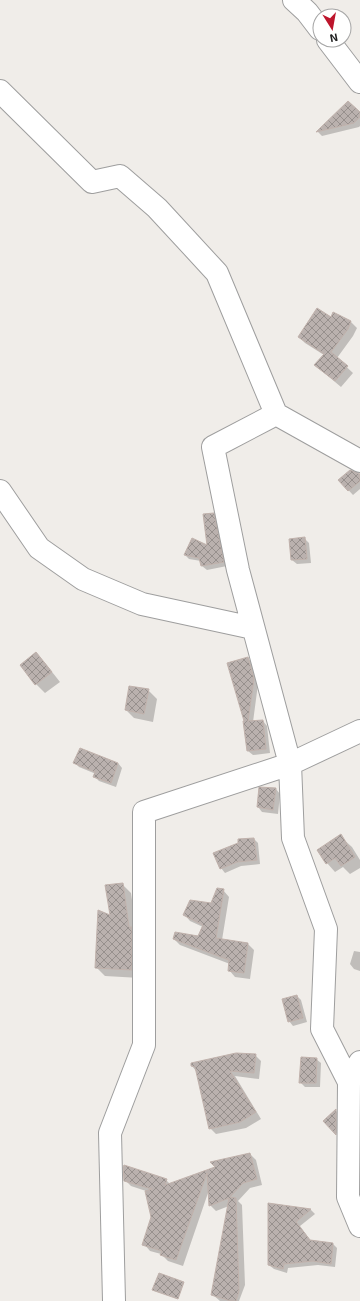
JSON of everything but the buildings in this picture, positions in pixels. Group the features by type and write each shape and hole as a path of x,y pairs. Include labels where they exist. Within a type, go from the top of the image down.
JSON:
{"street":[{"path":"294,0 312,19"},
{"path":"334,48 360,82"},
{"path":"0,91 92,182 120,176 157,208 217,273 276,414 360,461"},
{"path":"276,414 213,447 238,570 290,764 293,838 326,929 322,1029 349,1082 348,1197 360,1226"},
{"path":"0,491 39,548 83,579 142,604 253,628"},
{"path":"114,1301 110,1134 144,1045 144,812 290,764 360,731"},
{"path":"349,1082 360,1062"}]}
